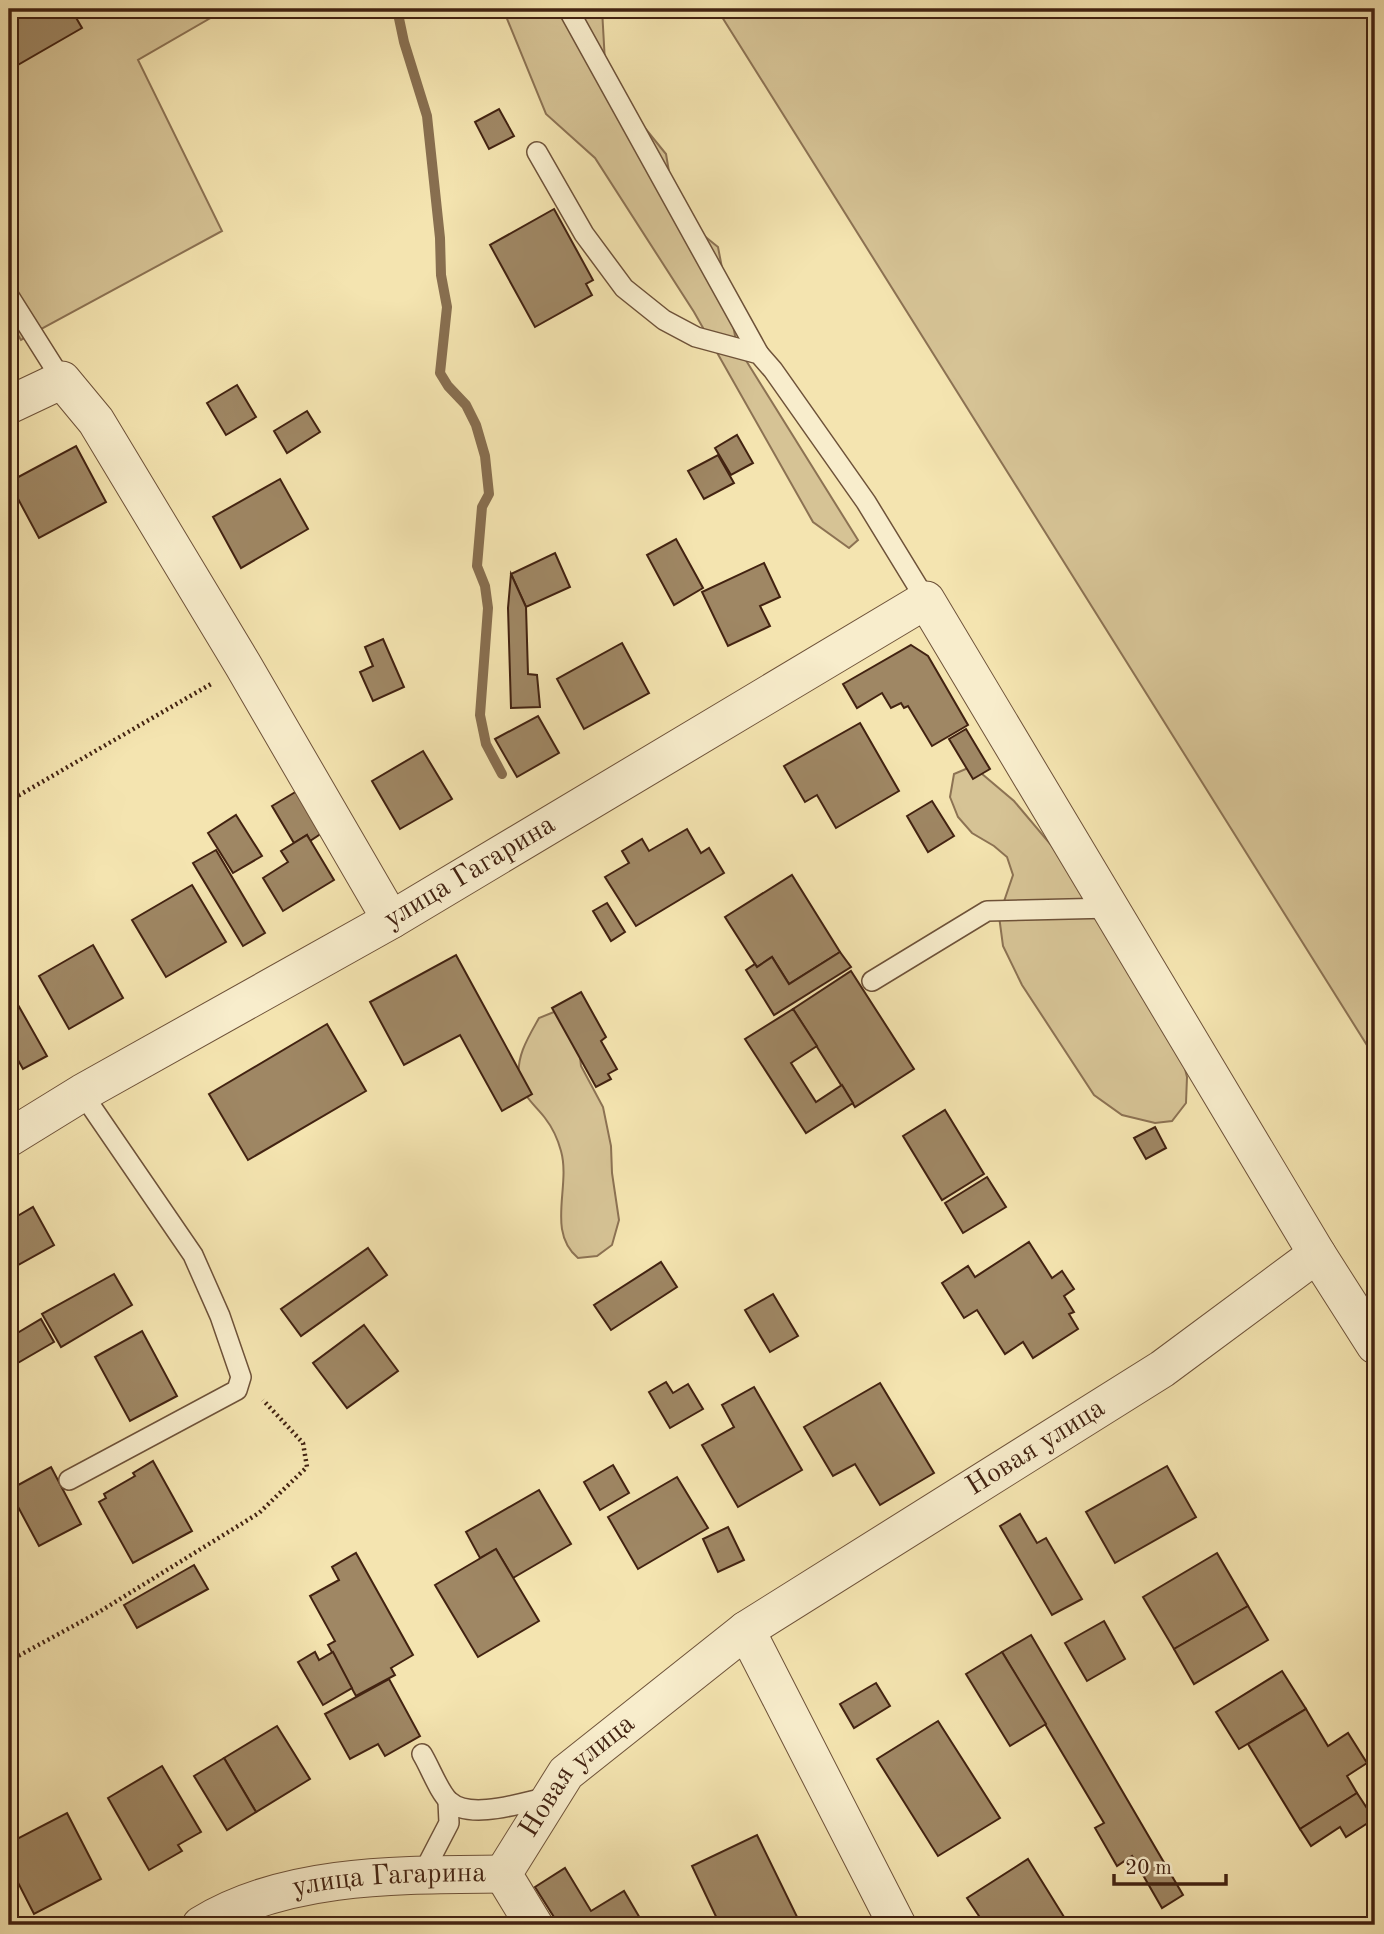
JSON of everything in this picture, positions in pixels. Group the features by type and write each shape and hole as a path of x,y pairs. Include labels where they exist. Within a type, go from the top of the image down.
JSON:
{"street":[{"path":"9,405 62,380 96,421 391,920"},
{"path":"926,600 1317,1254 1375,1345"},
{"name":"улица Гагарина","path":"9,1138 82,1093 391,920 926,600"},
{"name":"Новая улица","path":"503,1874 566,1773 747,1630 1162,1369 1317,1254"},
{"path":"747,1630 897,1925"},
{"path":"503,1874 534,1925"},
{"name":"улица Гагарина","path":"201,1925 259,1898 297,1888 422,1875 503,1874"}],"lane":[{"path":"568,9 759,354 866,502 926,600"},
{"path":"537,152 584,234 624,288 664,320 696,337 759,354"},
{"path":"9,296 62,380"},
{"path":"872,981 988,911 1111,908"},
{"path":"69,1480 237,1390 241,1377 220,1317 192,1255 82,1093"},
{"path":"422,1754 448,1801 449,1823 422,1875"},
{"path":"448,1801 462,1809 485,1810 549,1797"}],"path":[{"path":"9,801 243,666"},
{"path":"9,1661 99,1612 259,1513 307,1467 303,1443 241,1377"}],"shaded area":[{"path":"9,9 226,9 138,60 222,231 21,340 9,320"},
{"path":"503,9 602,9 606,80 666,154 676,213 718,247 737,346 858,540 849,548 813,522 694,312 595,158 546,114"},
{"path":"717,9 1375,9 1375,1058"},
{"path":"975,768 1014,801 1068,865 1178,1040 1187,1077 1186,1103 1172,1121 1155,1123 1122,1115 1094,1095 1022,985 1003,946 999,916 1013,875 1007,857 972,833 958,817 950,797 954,774"},
{"path":"554,1012 564,1020 579,1048 581,1066 603,1107 611,1146 619,1220 612,1245 597,1256 578,1258 568,1247 561,1222 561,1151 550,1125 526,1095 519,1078 521,1054 531,1032 539,1018"}],"building":[{"path":"18,9 71,9 82,28 9,70 9,14"},
{"path":"499,109 514,136 489,149 475,122"},
{"path":"554,209 593,280 586,284 592,295 535,327 490,245"},
{"path":"237,385 256,417 226,435 207,403"},
{"path":"307,411 320,432 287,453 274,431"},
{"path":"737,435 753,463 731,475 715,448"},
{"path":"76,446 106,502 39,538 9,482"},
{"path":"718,455 734,483 704,499 688,471"},
{"path":"280,479 308,529 241,568 213,517"},
{"path":"676,539 703,588 674,605 647,555"},
{"path":"555,553 570,587 526,607 511,574"},
{"path":"764,563 780,597 760,606 770,626 728,646 702,592"},
{"path":"511,574 526,607 528,674 537,675 540,707 511,708 508,608"},
{"path":"383,639 404,687 373,701 360,672 373,666 365,647"},
{"path":"622,643 649,693 584,729 557,679"},
{"path":"911,645 928,656 968,725 932,746 908,706 904,708 901,703 891,708 882,693 857,708 843,684"},
{"path":"538,716 559,753 517,777 495,739"},
{"path":"860,723 899,791 836,828 817,795 805,802 784,766"},
{"path":"966,729 990,769 973,779 949,739"},
{"path":"423,751 452,799 400,829 372,781"},
{"path":"297,791 322,833 310,841 307,835 294,843 272,806"},
{"path":"932,801 954,836 928,852 907,816"},
{"path":"236,815 262,856 233,873 208,833"},
{"path":"687,829 701,853 709,848 724,873 636,926 605,877 629,863 622,851 642,839 649,851"},
{"path":"307,835 334,880 283,911 263,878 288,862 281,851"},
{"path":"216,850 265,933 243,946 193,863"},
{"path":"792,875 840,952 789,984 772,957 757,967 725,917"},
{"path":"192,885 226,942 166,977 132,920"},
{"path":"607,903 625,932 611,941 593,911"},
{"path":"93,945 123,998 69,1029 39,976"},
{"path":"840,952 851,967 774,1015 746,970 755,964 757,967 772,957 789,984"},
{"path":"456,955 532,1094 502,1111 460,1035 404,1065 370,1002"},
{"path":"851,971 914,1069 855,1107 793,1009"},
{"path":"9,989 47,1056 23,1069 9,1044"},
{"path":"581,992 606,1037 601,1041 617,1069 608,1074 611,1079 596,1087 552,1008"},
{"path":"793,1009 817,1046 791,1063 816,1102 842,1085 853,1103 806,1133 745,1039"},
{"path":"327,1024 366,1091 248,1160 209,1094"},
{"path":"945,1110 984,1174 942,1200 903,1136"},
{"path":"1155,1127 1166,1148 1146,1159 1134,1138"},
{"path":"987,1177 1006,1207 963,1233 945,1203"},
{"path":"33,1207 54,1245 9,1270 9,1221"},
{"path":"1029,1242 1052,1278 1062,1271 1074,1289 1064,1296 1074,1312 1069,1314 1078,1329 1033,1358 1023,1342 1005,1354 977,1310 964,1318 942,1283 968,1266 975,1277"},
{"path":"368,1248 387,1275 301,1336 281,1309"},
{"path":"661,1262 677,1287 611,1330 594,1305"},
{"path":"114,1274 132,1305 61,1347 42,1314"},
{"path":"773,1294 798,1336 770,1352 745,1310"},
{"path":"41,1319 54,1342 9,1368 9,1338"},
{"path":"364,1325 398,1371 347,1408 313,1363"},
{"path":"142,1331 177,1396 130,1421 95,1357"},
{"path":"666,1382 673,1393 688,1384 703,1409 670,1428 649,1392"},
{"path":"880,1383 934,1473 880,1505 855,1464 833,1476 804,1427"},
{"path":"754,1387 802,1470 738,1507 702,1445 734,1427 722,1405"},
{"path":"153,1461 192,1531 133,1563 99,1502 106,1498 104,1494 135,1476 133,1473"},
{"path":"613,1465 629,1493 600,1510 584,1482"},
{"path":"1167,1466 1196,1517 1115,1563 1086,1512"},
{"path":"51,1467 81,1524 39,1546 9,1490"},
{"path":"677,1477 708,1528 638,1569 608,1517"},
{"path":"539,1490 571,1544 513,1578 496,1549 480,1558 466,1532"},
{"path":"1020,1514 1037,1543 1046,1538 1082,1599 1052,1615 1000,1526"},
{"path":"728,1527 744,1560 718,1572 703,1539"},
{"path":"496,1549 539,1621 478,1657 435,1585"},
{"path":"356,1553 413,1655 391,1668 395,1675 356,1696 328,1645 335,1641 310,1596 339,1580 332,1567"},
{"path":"1217,1553 1248,1606 1174,1649 1143,1597"},
{"path":"194,1565 208,1589 137,1628 124,1605"},
{"path":"1248,1606 1268,1640 1194,1684 1174,1649"},
{"path":"1104,1621 1125,1659 1087,1681 1065,1643"},
{"path":"1031,1635 1183,1895 1162,1908 1132,1856 1117,1866 1095,1828 1104,1823 1002,1652"},
{"path":"315,1652 319,1660 333,1652 352,1688 323,1705 298,1662"},
{"path":"1002,1652 1046,1724 1010,1746 966,1674"},
{"path":"1282,1671 1306,1709 1239,1749 1216,1712"},
{"path":"389,1679 420,1736 385,1756 378,1744 350,1759 325,1714"},
{"path":"876,1683 890,1706 854,1728 840,1704"},
{"path":"1306,1709 1328,1746 1348,1733 1367,1763 1347,1776 1357,1793 1300,1829 1248,1744"},
{"path":"938,1721 1000,1818 938,1856 877,1759"},
{"path":"277,1726 310,1779 256,1812 224,1758"},
{"path":"224,1758 256,1812 227,1830 194,1776"},
{"path":"162,1766 201,1832 178,1845 182,1851 149,1870 108,1798"},
{"path":"1357,1793 1374,1819 1346,1837 1340,1827 1311,1846 1300,1829"},
{"path":"67,1813 101,1879 34,1914 9,1865 9,1843"},
{"path":"757,1835 801,1925 720,1925 692,1866"},
{"path":"1028,1859 1069,1925 985,1925 967,1898"},
{"path":"565,1868 591,1911 624,1891 644,1925 559,1925 535,1887"}],"waterway":[{"path":"397,9 404,42 427,116 440,238 441,275 447,307 440,373 466,405 476,425 485,456 489,494 482,507 477,566 485,586 488,608 480,715 486,744 502,774"}]}
